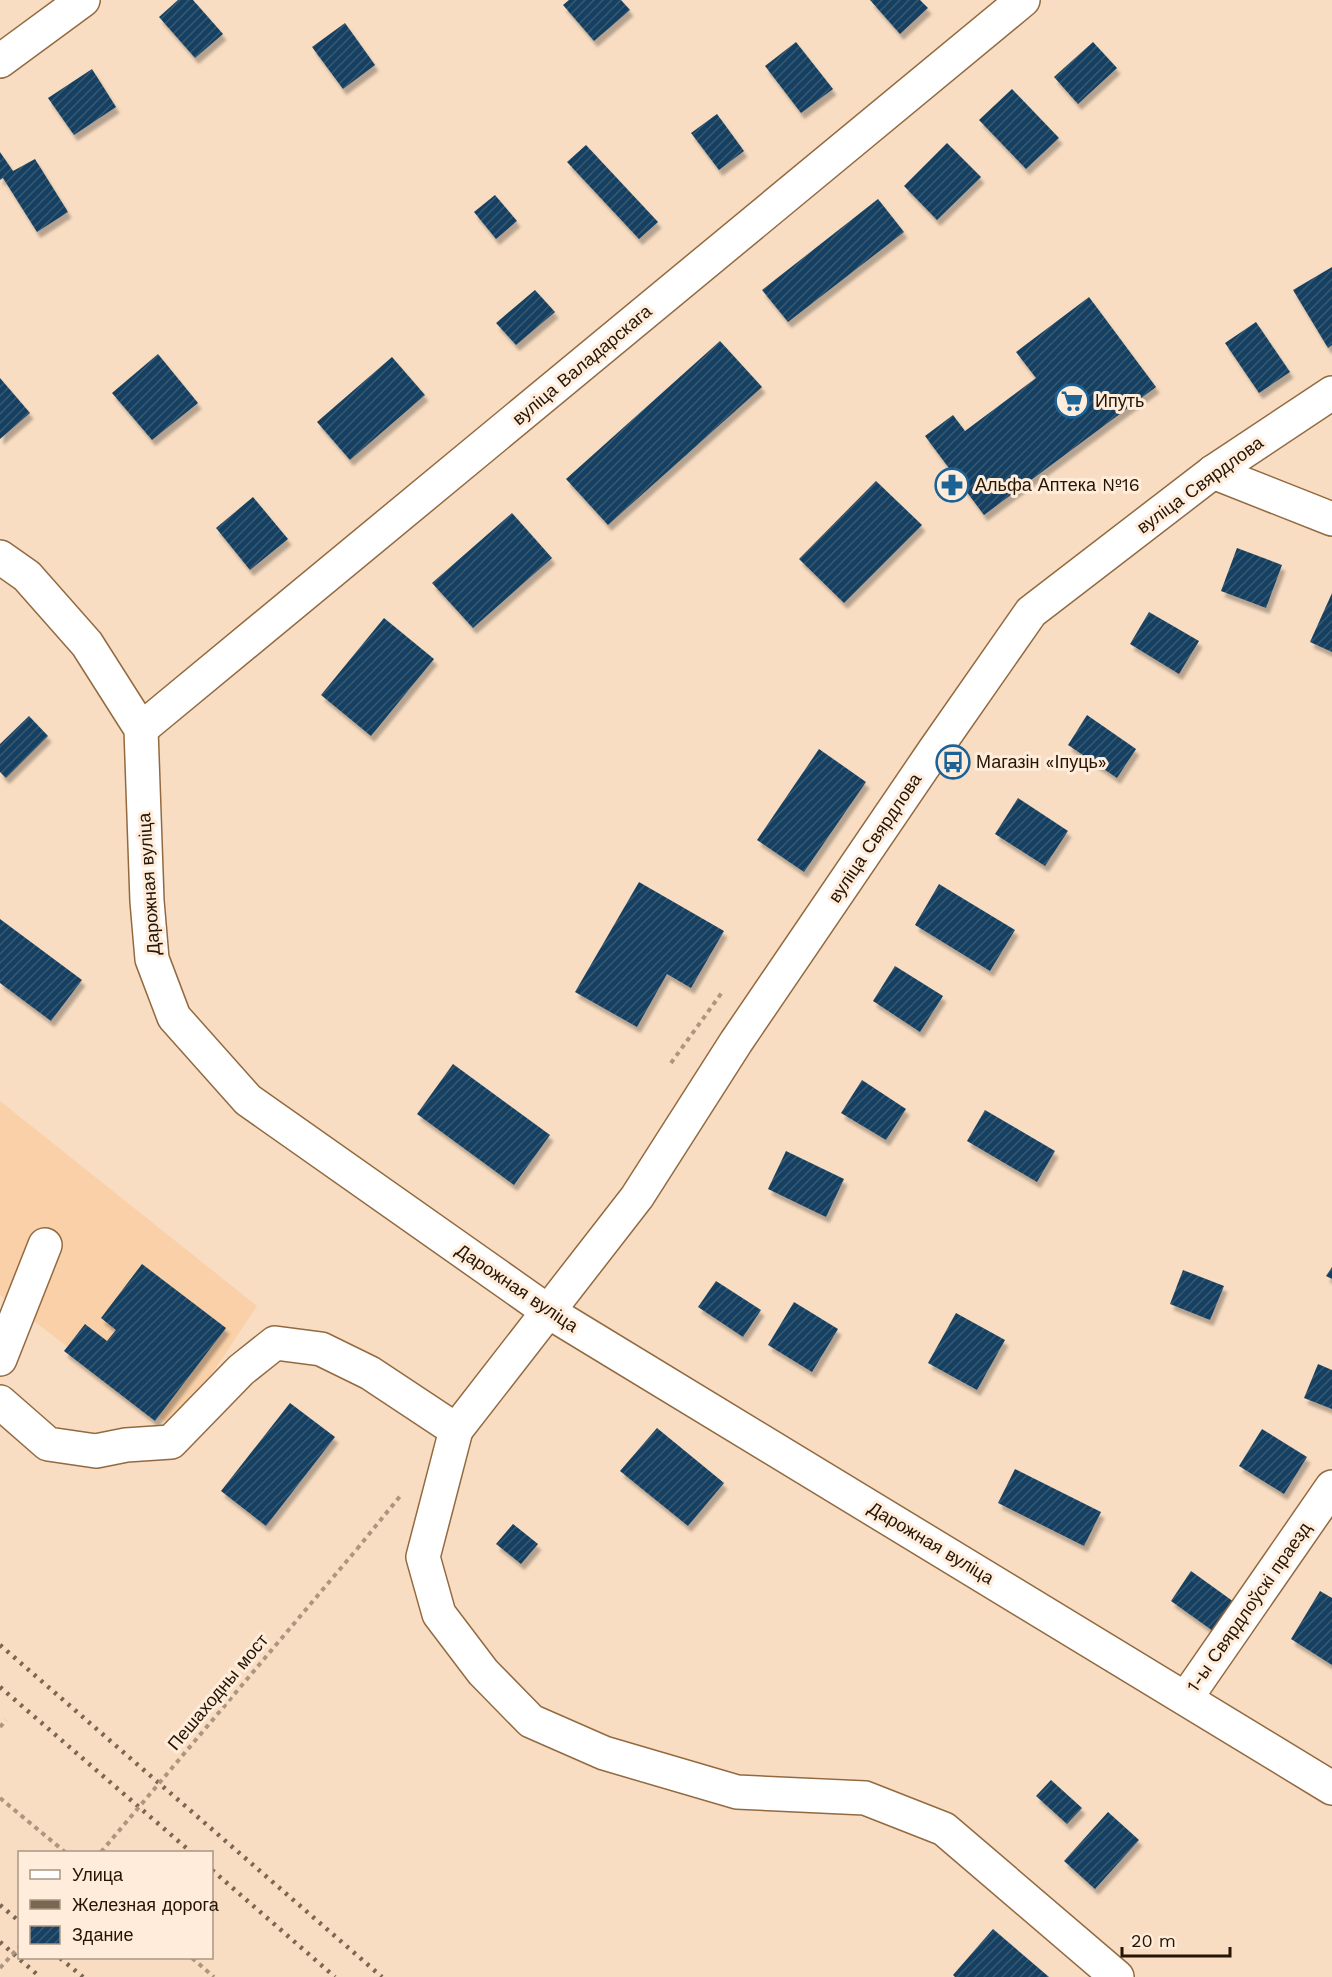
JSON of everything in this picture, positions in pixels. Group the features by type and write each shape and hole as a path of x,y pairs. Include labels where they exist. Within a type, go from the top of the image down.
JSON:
{"street":[{"path":"0,61 83,0"},
{"name":"вуліца Валадарскага","path":"141,729 1023,0"},
{"name":"вуліца Свярдлова","path":"456,1430 637,1197 736,1042 1031,612 1213,472 1332,393"},
{"path":"1213,472 1332,519"},
{"path":"0,557 27,576 87,644 141,729"},
{"name":"Дарожная вуліца","path":"141,729 147,901 152,959 174,1017 248,1100 549,1312 1332,1788"},
{"path":"0,1359 45,1245"},
{"path":"0,1402 48,1444 96,1450 171,1442 241,1370 275,1343 321,1349 370,1373 456,1430 423,1557 439,1614 483,1672 531,1721 604,1753 737,1792 865,1798 944,1829 1117,1977"},
{"name":"1-ы Свярдлоўскі праезд","path":"1186,1698 1332,1487"}],"path":[{"path":"671,1063 723,991"},
{"name":"Пешаходны мост","path":"102,1851 357,1549"},
{"path":"0,1727 6,1720"},
{"path":"0,1798 64,1851"},
{"path":"0,1968 18,1948"},
{"path":"193,1959 214,1977"}],"shaded area":[{"path":"0,1101 257,1306 175,1429 0,1295"}],"building":[{"path":"178,0 193,0 223,34 195,58 159,17"},
{"path":"569,0 621,0 630,10 594,41 563,5"},
{"path":"870,0 920,0 928,8 900,34"},
{"path":"345,23 375,65 343,89 312,47"},
{"path":"796,42 833,89 801,113 765,66"},
{"path":"1093,42 1117,68 1078,104 1054,77"},
{"path":"92,69 116,107 74,135 48,98"},
{"path":"1012,89 1059,138 1026,169 979,120"},
{"path":"717,114 744,151 719,170 691,133"},
{"path":"947,143 981,177 937,220 904,186"},
{"path":"586,145 658,222 639,239 567,162"},
{"path":"0,152 13,171 35,159 68,212 37,232 3,178 0,180"},
{"path":"495,195 517,221 496,239 474,212"},
{"path":"878,199 904,232 788,322 762,290"},
{"path":"1332,267 1332,345 1328,348 1293,290"},
{"path":"535,290 555,312 516,345 496,323"},
{"name":"Ипуть","path":"1089,297 1156,387 984,515 925,436 953,415 965,431 1036,378 1016,352"},
{"path":"1256,322 1290,372 1259,393 1225,343"},
{"path":"720,341 762,387 608,525 566,479"},
{"path":"158,354 198,403 152,440 112,393"},
{"path":"392,357 425,395 350,460 317,422"},
{"path":"0,378 30,413 0,439"},
{"path":"876,481 922,525 844,603 799,559"},
{"path":"253,497 288,539 250,570 216,528"},
{"path":"512,513 552,558 473,628 432,583"},
{"path":"1237,548 1282,565 1266,608 1221,591"},
{"path":"1332,593 1332,652 1310,642"},
{"path":"1149,612 1199,641 1179,674 1130,644"},
{"path":"384,618 434,659 371,736 321,695"},
{"path":"1087,715 1136,749 1117,778 1068,745"},
{"path":"29,716 48,736 6,778 0,772 0,744"},
{"path":"819,749 866,782 804,872 757,840"},
{"path":"1018,798 1068,831 1045,866 995,834"},
{"path":"639,882 724,931 691,988 667,974 637,1027 575,992"},
{"path":"939,884 1015,930 990,971 915,925"},
{"path":"0,919 82,980 51,1021 0,983"},
{"path":"895,966 943,996 920,1032 873,1001"},
{"path":"453,1064 550,1135 514,1185 417,1114"},
{"path":"862,1080 906,1109 886,1140 841,1113"},
{"path":"985,1110 1055,1151 1037,1182 967,1141"},
{"path":"786,1151 844,1179 826,1217 768,1189"},
{"path":"142,1264 226,1328 155,1421 64,1351 85,1324 107,1341 116,1330 101,1318"},
{"path":"1332,1267 1332,1279 1326,1276"},
{"path":"1183,1270 1224,1286 1210,1320 1170,1304"},
{"path":"716,1281 761,1310 743,1337 698,1307"},
{"path":"794,1302 838,1329 812,1372 768,1345"},
{"path":"956,1313 1005,1340 977,1390 928,1363"},
{"path":"1318,1364 1332,1370 1332,1409 1304,1398"},
{"path":"290,1403 335,1437 266,1526 221,1491"},
{"path":"657,1428 724,1483 688,1526 620,1471"},
{"path":"1262,1429 1307,1457 1284,1494 1239,1466"},
{"path":"1015,1469 1101,1512 1084,1546 998,1503"},
{"path":"513,1524 538,1544 521,1564 496,1544"},
{"path":"1191,1571 1234,1602 1213,1631 1171,1601"},
{"path":"1320,1591 1332,1598 1332,1665 1291,1639"},
{"path":"1051,1780 1082,1808 1067,1824 1036,1796"},
{"path":"1108,1812 1139,1840 1095,1889 1064,1861"},
{"path":"993,1929 1049,1977 955,1977 953,1975"}],"railway":[{"path":"0,1645 382,1977"},
{"path":"0,1687 190,1851"},
{"path":"213,1871 335,1977"},
{"path":"0,1905 18,1920"},
{"path":"0,1942 18,1958"},
{"path":"19,1959 40,1977"},
{"path":"61,1959 83,1977"}],"place":[{"name":"Ипуть","path":"1072,401"},
{"name":"Альфа Аптека №16","path":"952,485"},
{"name":"Магазін «Іпуць»","path":"953,762"}]}
